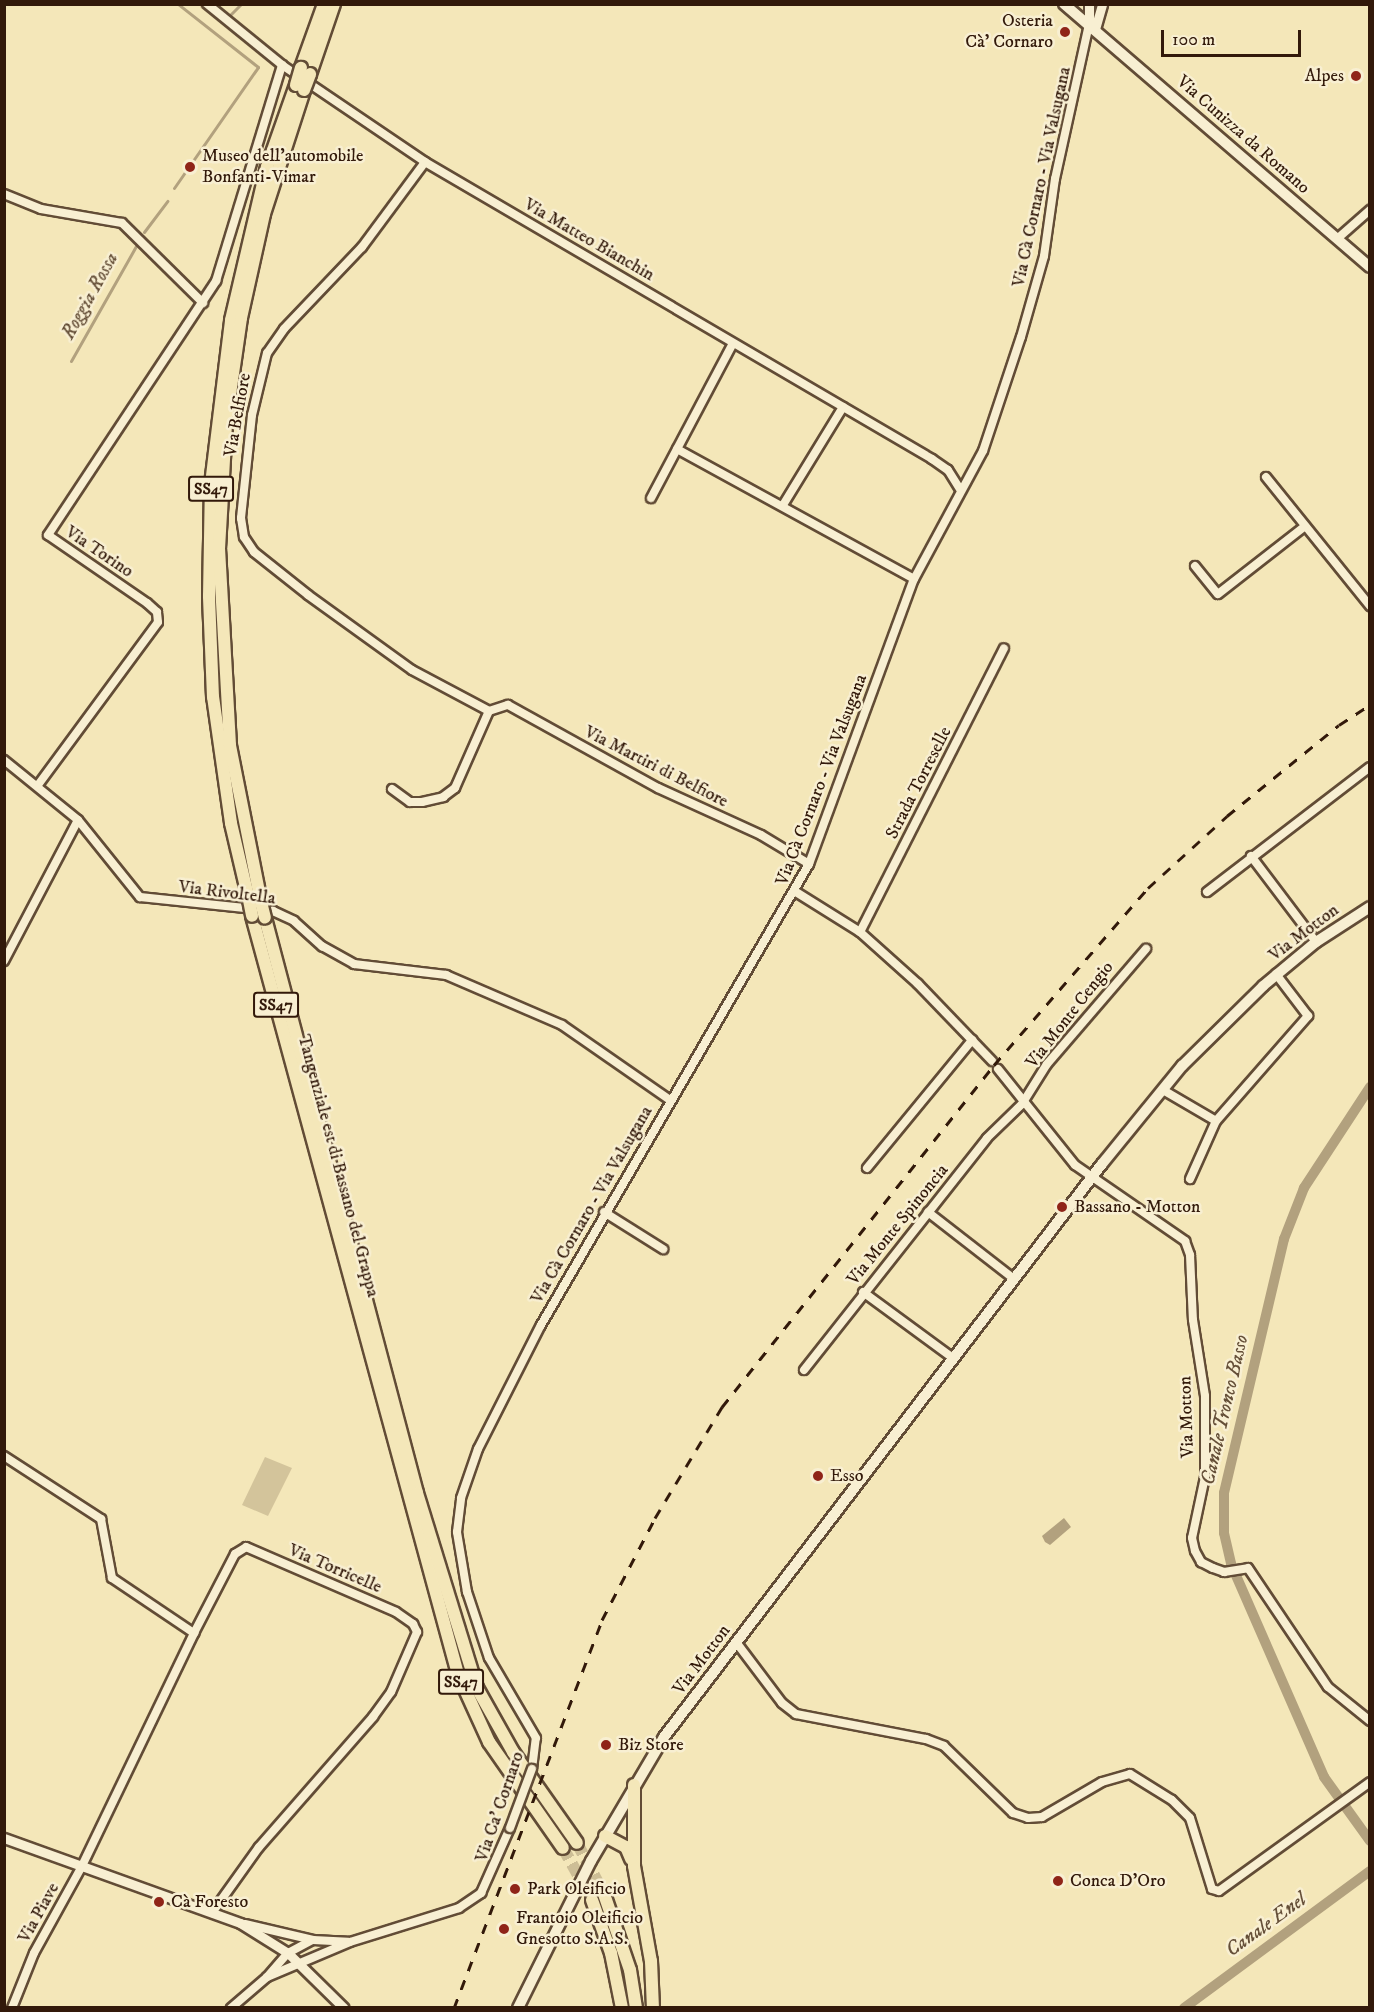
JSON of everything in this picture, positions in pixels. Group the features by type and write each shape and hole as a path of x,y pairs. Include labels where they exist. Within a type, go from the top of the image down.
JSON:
{"highway":[{"name":"Tangenziale est di Bassano del Grappa","path":"324,4 300,87 267,167 231,320 211,484 209,596 213,697 231,823 255,901 461,1684 497,1756 563,1848"},
{"name":"Tangenziale est di Bassano del Grappa","path":"305,71 334,4"},
{"name":"Tangenziale est di Bassano del Grappa","path":"345,1239 417,1493 477,1688 513,1752 577,1843"},
{"path":"634,1785 634,1866 651,1961 653,2007"},
{"path":"605,1836 626,1848 634,1866"},
{"path":"604,1894 630,1970 636,2007"},
{"path":"592,1900 610,1953 622,2007"}],"main road":[{"name":"Via Cunizza da Romano","path":"1068,7 1370,267"},
{"name":"Via Motton","path":"518,2007 605,1836 634,1785 736,1642 1014,1279 1182,1066 1276,974 1316,942 1370,906"}],"street":[{"name":"Via Matteo Bianchin","path":"207,4 282,65 425,162 948,470 960,489"},
{"path":"1068,7 1088,4 1092,27"},
{"path":"1092,27 1102,4"},
{"name":"Via Cà Cornaro - Via Valsugana","path":"461,1498 478,1449 515,1373 604,1212 796,892 809,864 914,579 960,489 983,451 1044,256 1055,179 1092,27"},
{"name":"Via Torino","path":"38,785 158,622 157,612 147,603 48,535 216,281 282,65"},
{"name":"Via Belfiore","path":"425,162 362,246 284,329 267,353 252,415 241,518 244,537 254,552 412,669 489,711"},
{"path":"4,195 41,210 122,223 203,303"},
{"path":"1338,238 1370,210"},
{"path":"651,498 734,343"},
{"path":"783,505 843,407"},
{"path":"677,449 783,505 914,579"},
{"path":"1266,477 1370,606"},
{"path":"1195,566 1218,594 1305,526"},
{"name":"Strada Torreselle","path":"860,932 1004,648"},
{"name":"Via Martiri di Belfiore","path":"489,711 508,705 658,788 761,835 809,864"},
{"path":"392,789 410,802 422,802 443,797 455,788 489,711"},
{"name":"Via Rivoltella","path":"4,760 38,785 78,820 140,897 273,911 294,921 322,946 354,964 446,975 562,1025 670,1100"},
{"path":"1207,892 1370,767"},
{"path":"4,961 78,820"},
{"path":"1251,856 1316,942"},
{"path":"796,892 860,932 992,1061"},
{"name":"Via Monte Cengio","path":"1022,1104 1047,1064 1146,949"},
{"path":"1190,1179 1216,1121 1308,1016 1306,1008 1276,974"},
{"path":"867,1168 972,1040"},
{"path":"998,1070 1022,1104 1075,1165 1094,1177"},
{"path":"1162,1090 1216,1121"},
{"name":"Via Monte Spinoncia","path":"804,1370 863,1292 987,1138 1022,1104"},
{"name":"Via Motton","path":"1094,1177 1171,1230 1188,1248 1192,1320 1205,1396 1205,1477 1192,1538 1201,1562 1224,1572 1243,1566 1299,1638 1328,1687 1370,1721"},
{"path":"604,1212 663,1250"},
{"path":"927,1212 1014,1279"},
{"path":"863,1292 953,1358"},
{"path":"4,1456 101,1520 112,1578 194,1633"},
{"name":"Via Ca' Cornaro","path":"267,1977 350,1942 459,1908 481,1893 510,1828 532,1769 536,1738 530,1722 489,1658 467,1592 457,1532 461,1498"},
{"name":"Via Torricelle","path":"82,1866 194,1633 235,1554 246,1547 396,1612 413,1624 417,1632 391,1692 373,1717 259,1847 212,1913"},
{"path":"736,1642 782,1703 796,1714 926,1739 944,1746 1013,1813 1028,1818 1042,1817 1102,1782 1130,1774 1172,1800 1190,1818 1212,1888 1219,1891 1370,1782"},
{"path":"4,1838 240,1923 288,1953 344,2007"},
{"name":"Via Piave","path":"12,2007 34,1953 82,1866"},
{"name":"Via Ca' Cornaro","path":"240,1923 313,1940 350,1942"},
{"path":"231,2007 267,1977 288,1953 313,1940"}],"shaded area":[{"path":"265,1457 292,1468 268,1516 242,1505"},
{"path":"1064,1518 1071,1527 1050,1545 1045,1542 1042,1536"}],"waterway":[{"name":"Roggia Rossa","path":"174,188 258,67 178,4"},
{"name":"Roggia Rossa","path":"228,17 241,4"},
{"name":"Roggia Rossa","path":"144,232 167,201"},
{"name":"Roggia Rossa","path":"71,361 136,246"},
{"name":"Canale Tronco Basso","path":"1370,1087 1304,1188 1284,1239 1224,1493 1224,1533 1231,1564 1324,1777 1370,1841"},
{"name":"Canale Enel","path":"1184,2008 1370,1871"}],"tunnel":[{"path":"577,1843 604,1894"},
{"path":"563,1848 592,1900"}],"railway":[{"path":"454,2008 602,1620 655,1518 722,1407 994,1065 1148,888 1227,816 1339,725 1370,705"}],"place":[{"name":"Osteria Cà' Cornaro","path":"1065,32"},
{"name":"Alpes","path":"1356,76"},
{"name":"Museo dell'automobile Bonfanti-Vimar","path":"190,167"},
{"name":"Bassano - Motton","path":"1062,1207"},
{"name":"Esso","path":"818,1476"},
{"name":"Biz Store","path":"606,1745"},
{"name":"Conca D'Oro","path":"1058,1881"},
{"name":"Park Oleificio","path":"515,1889"},
{"name":"Cà Foresto","path":"159,1902"},
{"name":"Frantoio Oleificio Gnesotto S.A.S.","path":"504,1929"}]}
